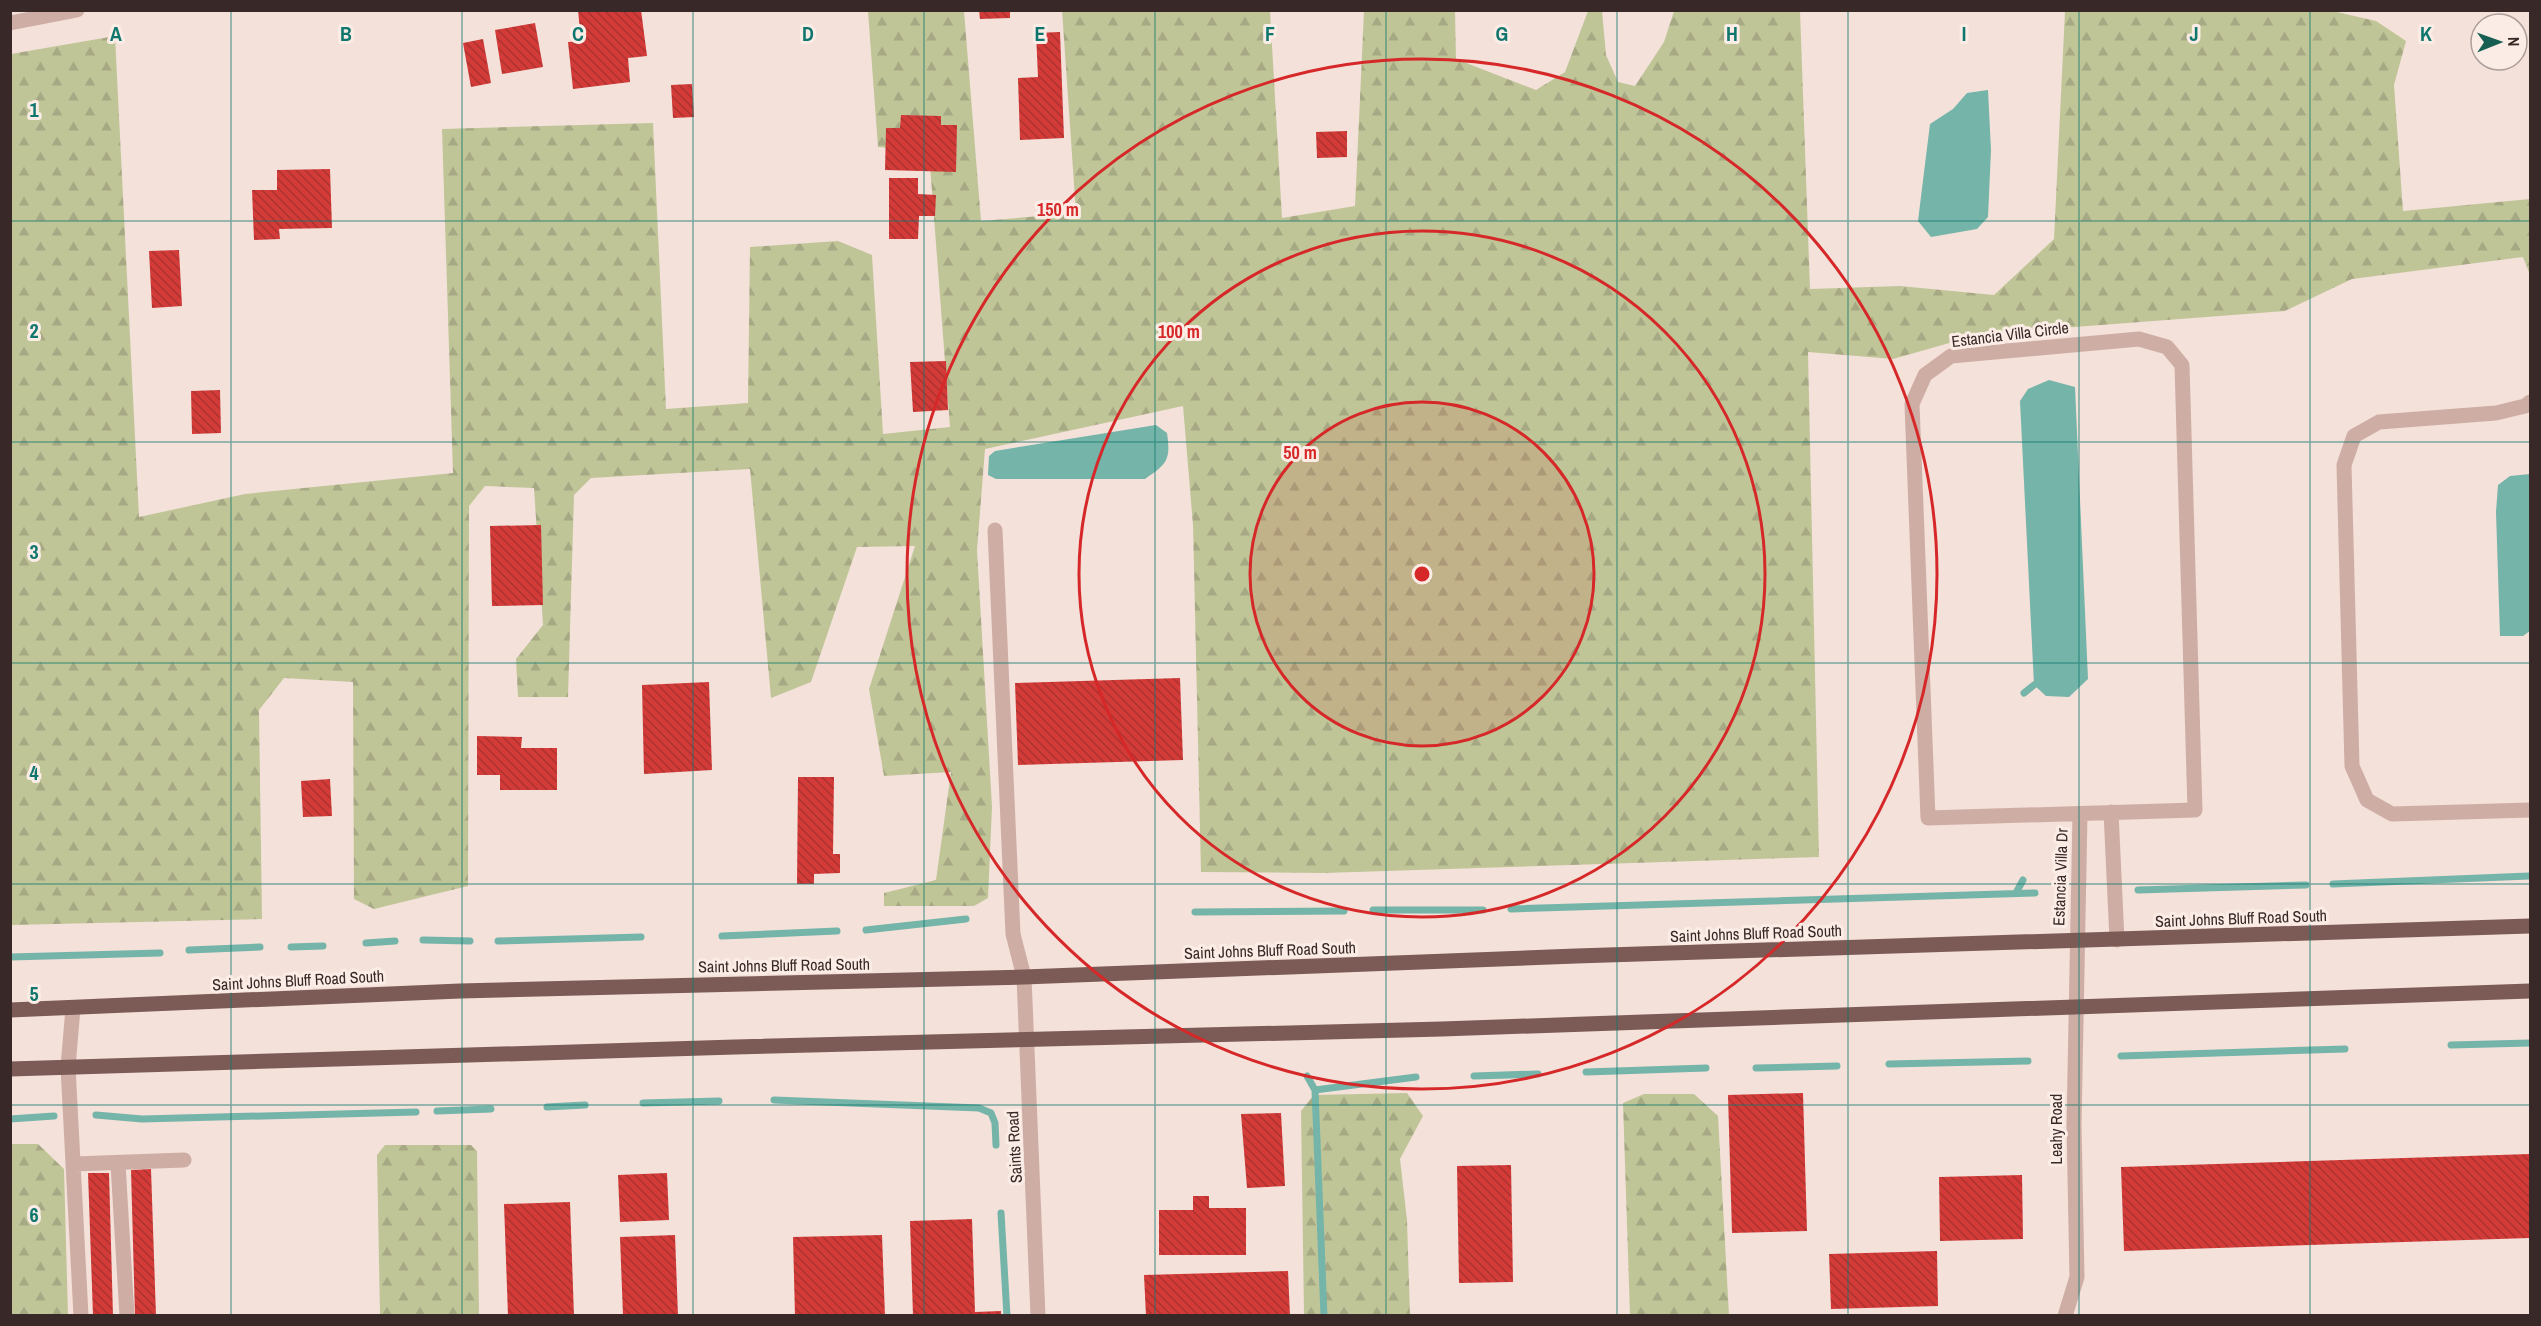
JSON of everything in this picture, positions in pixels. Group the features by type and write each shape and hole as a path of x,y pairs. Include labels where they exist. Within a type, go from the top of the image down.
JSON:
{"main road":[{"name":"Saint Johns Bluff Road South","path":"10,1010 460,991 1024,977 1576,956 2530,926"},
{"path":"10,1069 2076,1008 2530,991"}],"street":[{"path":"10,23 77,10"},
{"name":"Estancia Villa Circle","path":"2139,339 2167,347 2182,365 2195,810 2111,812 1928,818 1912,404 1925,375 1951,356 2139,339"},
{"path":"2530,402 2525,406 2496,413 2379,422 2354,436 2344,465 2352,766 2367,800 2392,814 2530,810"},
{"name":"Saints Road","path":"995,530 1013,934 1024,977 1038,1316"},
{"path":"2111,812 2117,940"},
{"name":"Estancia Villa Dr","path":"2076,942 2080,814"},
{"name":"Leahy Road","path":"2065,1316 2077,1277 2074,1125 2076,942"},
{"path":"73,1008 68,1067 81,1316"},
{"path":"74,1164 184,1160"},
{"path":"118,1164 127,1316"}],"green space":[{"path":"1062,10 1270,11 1282,218 1355,206 1364,11 1455,11 1456,59 1536,90 1565,72 1588,11 1602,11 1606,55 1618,82 1635,86 1664,42 1674,11 1800,11 1810,289 1900,286 1994,295 2054,239 2065,11 2328,10 2376,21 2406,41 2394,85 2403,211 2530,199 2530,275 2523,257 2352,279 2285,311 1981,334 1893,359 1808,352 1819,857 1324,873 1201,872 1193,525 1183,406 985,449 977,550 992,807 988,898 974,906 884,906 884,893 936,880 951,772 884,776 869,689 915,546 857,547 811,682 771,698 750,469 591,478 574,495 568,697 518,697 516,659 543,625 534,488 485,486 469,506 468,886 374,909 354,899 353,682 284,678 259,710 262,919 11,925 11,54 115,36 139,517 245,494 453,473 442,129 653,123 666,409 748,403 750,247 838,241 872,255 883,434 950,427 929,152 878,147 868,11 964,11 981,221 1076,213"},
{"path":"1407,1093 1423,1116 1400,1159 1407,1220 1410,1315 1304,1315 1301,1111 1314,1095"},
{"path":"1644,1094 1694,1094 1718,1116 1729,1315 1630,1315 1623,1103"},
{"path":"11,1144 38,1144 64,1169 68,1315 11,1315"},
{"path":"385,1145 471,1145 477,1151 479,1315 380,1315 377,1155"}],"water":[{"path":"1988,90 1991,150 1988,217 1977,229 1931,237 1918,221 1930,124 1953,109 1967,93"},
{"path":"2049,380 2075,387 2088,679 2069,697 2046,696 2034,685 2020,401 2028,389"},
{"path":"1156,425 1167,433 1168,455 1163,465 1145,479 996,479 988,475 989,456 995,451"},
{"path":"2530,474 2530,631 2523,636 2500,636 2496,512 2498,485 2510,476"}],"building":[{"path":"578,10 641,10 647,56 628,58 630,82 573,89 568,42 581,41"},
{"path":"979,10 1010,10 1010,18 980,19"},
{"path":"535,23 543,67 502,74 495,30"},
{"path":"1060,32 1064,138 1020,140 1018,78 1038,77 1036,33"},
{"path":"483,39 491,83 471,87 463,43"},
{"path":"692,84 694,117 673,118 671,85"},
{"path":"901,115 941,116 941,125 957,125 956,172 885,170 886,128 900,128"},
{"path":"1347,131 1347,157 1317,158 1316,132"},
{"path":"330,169 332,228 279,229 280,239 254,240 252,190 277,190 277,170"},
{"path":"889,178 918,178 918,194 936,195 935,216 919,216 918,239 889,239"},
{"path":"179,250 182,306 152,308 149,251"},
{"path":"946,361 948,410 913,412 910,362"},
{"path":"220,390 221,433 192,434 191,391"},
{"path":"541,525 543,605 492,606 490,526"},
{"path":"1180,678 1183,760 1018,765 1015,683"},
{"path":"709,682 712,770 644,774 642,685"},
{"path":"477,736 522,737 521,748 557,748 557,790 500,790 500,775 477,775"},
{"path":"798,777 834,777 833,854 840,854 840,873 814,874 814,884 797,884"},
{"path":"330,779 332,816 303,817 301,781"},
{"path":"1803,1093 1807,1231 1732,1233 1728,1095"},
{"path":"1281,1113 1285,1186 1247,1188 1241,1114"},
{"path":"2530,1154 2530,1238 2124,1251 2121,1167"},
{"path":"1511,1165 1513,1282 1459,1283 1457,1166"},
{"path":"151,1169 156,1316 135,1316 131,1170"},
{"path":"88,1173 109,1173 113,1316 93,1316"},
{"path":"667,1173 669,1220 620,1222 618,1175"},
{"path":"2022,1175 2023,1239 1940,1241 1939,1177"},
{"path":"1193,1196 1209,1196 1209,1208 1246,1208 1246,1255 1159,1255 1159,1210 1193,1210"},
{"path":"570,1202 574,1316 508,1316 504,1204"},
{"path":"972,1219 975,1312 1001,1311 1001,1316 913,1316 910,1221"},
{"path":"675,1235 678,1316 623,1316 620,1237"},
{"path":"882,1235 885,1316 795,1316 793,1237"},
{"path":"1937,1251 1938,1306 1831,1309 1829,1254"},
{"path":"1288,1271 1290,1316 1146,1316 1144,1275"}],"waterway":[{"path":"2024,693 2034,685"},
{"path":"2333,884 2529,876"},
{"path":"2016,893 2023,880"},
{"path":"2138,890 2306,885"},
{"path":"1511,909 2035,893"},
{"path":"1373,910 1483,910"},
{"path":"1195,912 1344,911"},
{"path":"866,930 966,919"},
{"path":"722,936 837,931"},
{"path":"498,941 641,937"},
{"path":"423,940 470,941"},
{"path":"366,943 395,941"},
{"path":"291,947 323,946"},
{"path":"189,950 260,947"},
{"path":"10,957 160,953"},
{"path":"2451,1045 2530,1043"},
{"path":"2121,1056 2345,1049"},
{"path":"1889,1064 2028,1061"},
{"path":"1756,1068 1837,1066"},
{"path":"1586,1072 1706,1068"},
{"path":"1474,1076 1538,1074"},
{"path":"1307,1076 1315,1090 1416,1077"},
{"path":"1315,1090 1324,1316"},
{"path":"774,1100 979,1108 991,1113 995,1123 996,1145"},
{"path":"643,1103 719,1101"},
{"path":"547,1107 585,1105"},
{"path":"437,1111 491,1109"},
{"path":"96,1115 142,1119 416,1112"},
{"path":"10,1119 54,1116"},
{"path":"1001,1213 1007,1316"}]}
